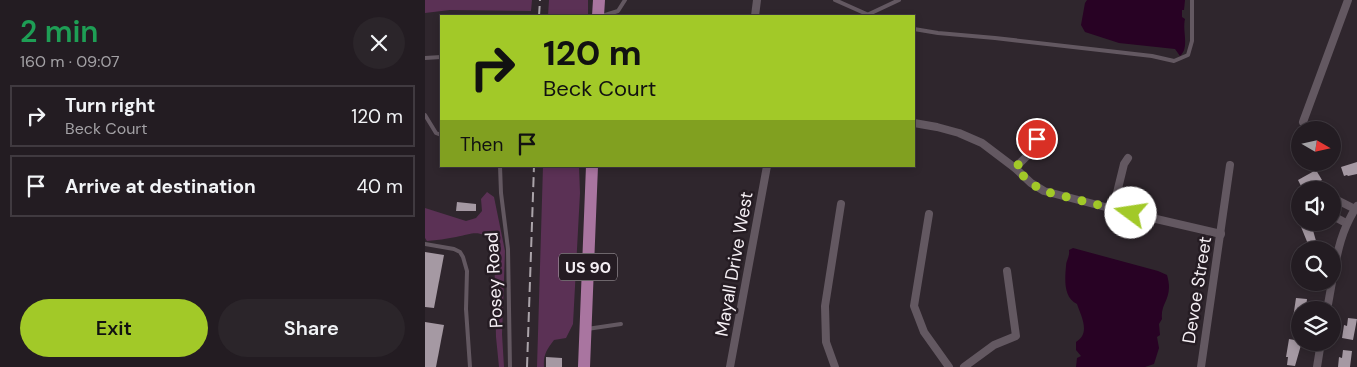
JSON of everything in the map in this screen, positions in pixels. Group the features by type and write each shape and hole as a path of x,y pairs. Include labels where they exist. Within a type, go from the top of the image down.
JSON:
{"main road":[{"path":"598,15 599,0"},
{"name":"US 90","path":"584,367 592,167"}],"street":[{"path":"755,15 757,0"},
{"path":"1303,121 1348,0"},
{"path":"915,124 937,127 982,143 1043,191 1221,234"},
{"path":"1015,168 1033,149 1037,139"},
{"path":"1113,209 1123,164 1128,158"},
{"name":"Devoe Street","path":"1201,367 1230,165"},
{"name":"Mayall Drive West","path":"730,367 767,167"},
{"path":"1340,241 1346,223 1356,208 1341,201"},
{"path":"835,367 826,342 825,306 841,204"},
{"path":"929,214 914,306 919,322 949,367"},
{"path":"1341,220 1346,223"},
{"path":"963,367 994,345 1017,336 1007,271"},
{"path":"1317,367 1320,351"}],"lane":[{"path":"605,15 618,11 625,0"},
{"path":"835,0 867,15"},
{"path":"871,15 899,0"},
{"path":"915,29 1142,55 1174,61 1188,55 1192,41 1191,0"},
{"path":"425,58 440,57"},
{"path":"425,115 436,132 440,134"},
{"name":"Posey Road","path":"500,167 501,193 508,249 511,367"},
{"path":"425,244 454,249 460,252 463,257 467,271 466,309 470,367"},
{"path":"585,329 621,324"}],"shaded area":[{"path":"425,0 532,0 531,11 450,10 425,13"},
{"path":"549,0 588,0 588,15 548,15"},
{"path":"1087,0 1185,0 1184,10 1182,10 1182,17 1185,19 1185,49 1183,53 1180,56 1175,49 1119,43 1085,32 1081,25"},
{"path":"543,167 579,167 580,193 573,324 566,338 554,340 549,346 545,356 544,367 537,367"},
{"path":"487,192 494,197 505,251 502,334 504,367 499,367 496,337 494,241 484,235 475,233 427,241 425,238 425,208 466,221 476,218 482,211 481,199"},
{"path":"1073,248 1167,275 1169,290 1159,324 1160,335 1157,337 1159,348 1154,364 1145,367 1076,367 1077,358 1081,356 1076,350 1076,342 1083,334 1084,324 1077,304 1069,297 1066,287 1066,264 1069,250"}],"building":[{"path":"1357,162 1357,174 1344,176 1341,167"},
{"path":"1317,171 1322,180 1298,181"},
{"path":"457,202 476,204 476,211 456,211"},
{"path":"1303,231 1313,231 1316,241 1307,241"},
{"path":"425,252 444,255 434,308 425,307"},
{"path":"1296,298 1307,299 1307,301 1296,301"},
{"path":"1348,318 1357,319 1353,340 1342,338 1344,325 1347,326"},
{"path":"425,322 444,325 436,367 425,367"},
{"path":"1289,339 1291,339 1291,351 1299,351 1295,366 1287,365 1288,357 1286,357"},
{"path":"1343,350 1352,351 1350,367 1338,367 1339,357 1342,358"},
{"path":"546,357 562,358 562,367 546,367"}],"railway":[{"path":"539,15 540,0"},
{"path":"527,367 534,167"}],"route":[{"path":"1037,139 1033,149 1015,168 1031,183 1043,191 1131,213"}]}
